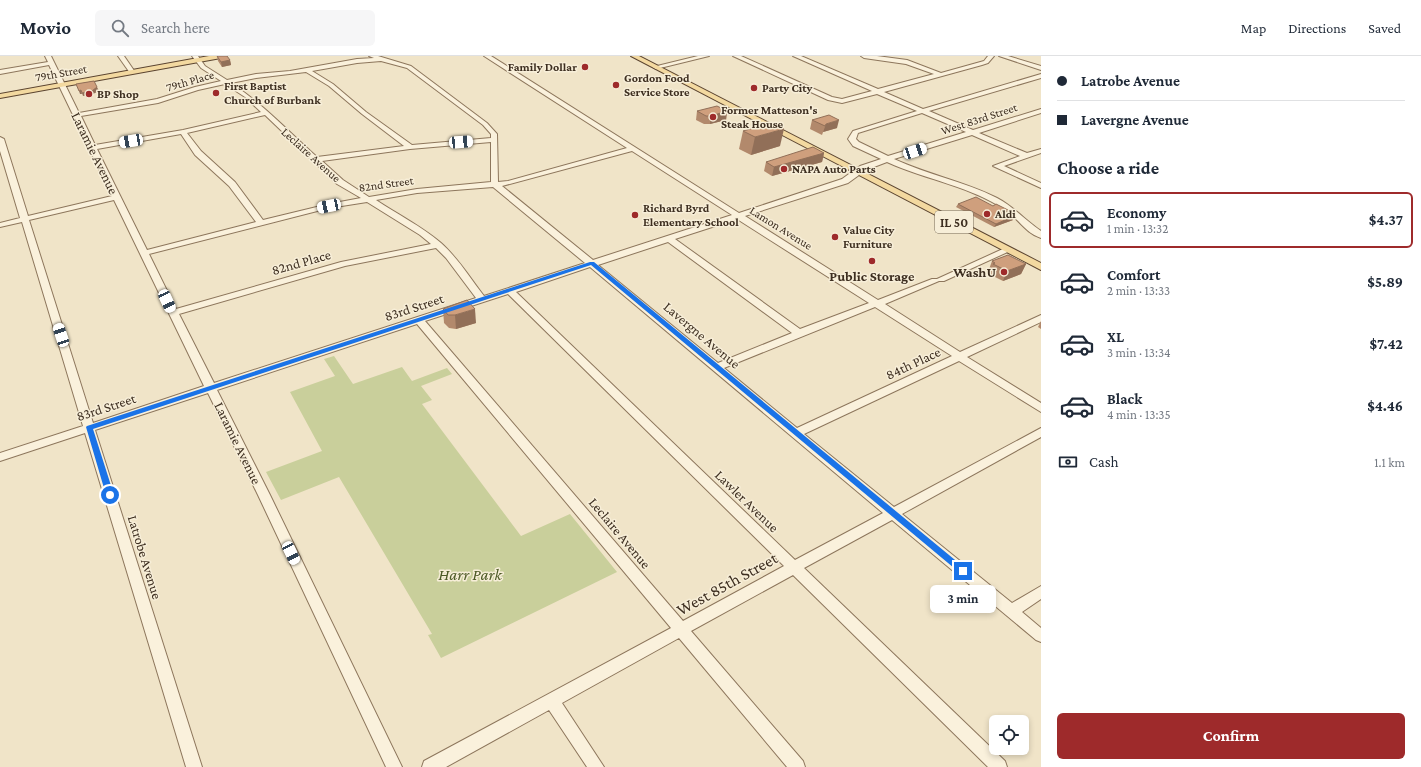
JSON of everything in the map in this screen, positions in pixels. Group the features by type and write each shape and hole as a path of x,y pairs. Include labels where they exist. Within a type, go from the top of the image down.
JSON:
{"main road":[{"name":"79th Street","path":"0,96 132,72 196,58 221,56"},
{"name":"IL 50","path":"634,56 1041,267"}],"street":[{"name":"Laramie Avenue","path":"48,56 264,496 394,767"},
{"path":"121,56 132,72"},
{"path":"372,56 382,60 397,62 409,67 486,124 494,134 495,140 494,180 496,185"},
{"name":"Lamon Avenue","path":"487,56 1041,408"},
{"path":"656,68 706,56"},
{"path":"736,56 838,101 847,101 980,64 986,62 991,56"},
{"path":"796,56 1027,156"},
{"path":"864,56 875,60 907,62 941,75"},
{"path":"1002,56 1041,68"},
{"name":"Leclaire Avenue","path":"196,58 202,67 247,96 340,182 423,233 438,245 456,264 482,299"},
{"name":"79th Place","path":"76,115 158,101 197,88 256,76 307,70 357,61 382,60"},
{"path":"0,72 52,64"},
{"path":"307,70 331,85 410,147"},
{"path":"1041,76 859,130 853,137 853,142 856,144 918,173 966,187 994,200 1011,210 1028,226 1041,235"},
{"name":"West 83rd Street","path":"857,172 887,159 1041,110"},
{"path":"92,148 182,132 266,113"},
{"path":"182,132 198,153 232,184 260,222"},
{"name":"Latrobe Avenue","path":"0,138 194,767"},
{"path":"315,160 410,147 495,140"},
{"name":"82nd Street","path":"144,253 260,222 329,206 437,189 496,185 633,149"},
{"path":"1041,151 997,166 1041,186"},
{"name":"83rd Street","path":"0,457 737,215 845,181 857,172"},
{"name":"Lavergne Avenue","path":"496,185 1041,636"},
{"path":"0,225 116,197"},
{"path":"668,238 799,333"},
{"name":"82nd Place","path":"173,313 344,264 438,245"},
{"path":"716,367 867,306 877,304 938,280 1008,250"},
{"name":"Lawler Avenue","path":"509,290 999,767"},
{"name":"84th Place","path":"796,433 1041,318"},
{"name":"Leclaire Avenue","path":"419,320 797,767"},
{"name":"West 85th Street","path":"430,767 1041,432"},
{"path":"1011,611 1041,592"},
{"path":"552,701 596,767"}],"green space":[{"name":"Harr Park","path":"334,356 353,384 402,367 412,381 447,368 452,374 421,386 432,400 422,404 521,536 570,514 617,572 441,658 428,635 432,634 339,477 281,500 266,472 322,451 290,392 335,376 324,359"}],"building":[{"path":"217,56 227,56 230,60 221,62"},
{"path":"94,81 97,87 92,91 82,93 81,90 79,91 76,84"},
{"path":"717,106 727,111 706,116 697,111"},
{"path":"829,115 839,120 826,124 825,126 812,120"},
{"path":"772,123 784,129 755,137 743,131"},
{"path":"813,147 824,153 774,167 766,162"},
{"name":"Aldi","path":"976,197 993,206 996,204 1008,210 1005,212 1014,216 996,224 958,204"},
{"path":"1008,255 1026,264 1007,271 993,264 995,263 992,261"},
{"path":"467,300 475,309 455,315 448,315 443,309"}],"place":[{"name":"Family Dollar","path":"585,67"},
{"name":"Gordon Food Service Store","path":"616,85"},
{"name":"Party City","path":"754,88"},
{"name":"First Baptist Church of Burbank","path":"216,93"},
{"name":"BP Shop","path":"89,94"},
{"name":"Former Matteson's Steak House","path":"713,117"},
{"name":"NAPA Auto Parts","path":"784,169"},
{"name":"Aldi","path":"987,214"},
{"name":"Richard Byrd Elementary School","path":"635,215"},
{"name":"Value City Furniture","path":"835,237"},
{"name":"Public Storage","path":"872,261"},
{"name":"WashU","path":"1004,272"}],"route":[{"path":"110,495 89,427 592,263 963,571"}]}
